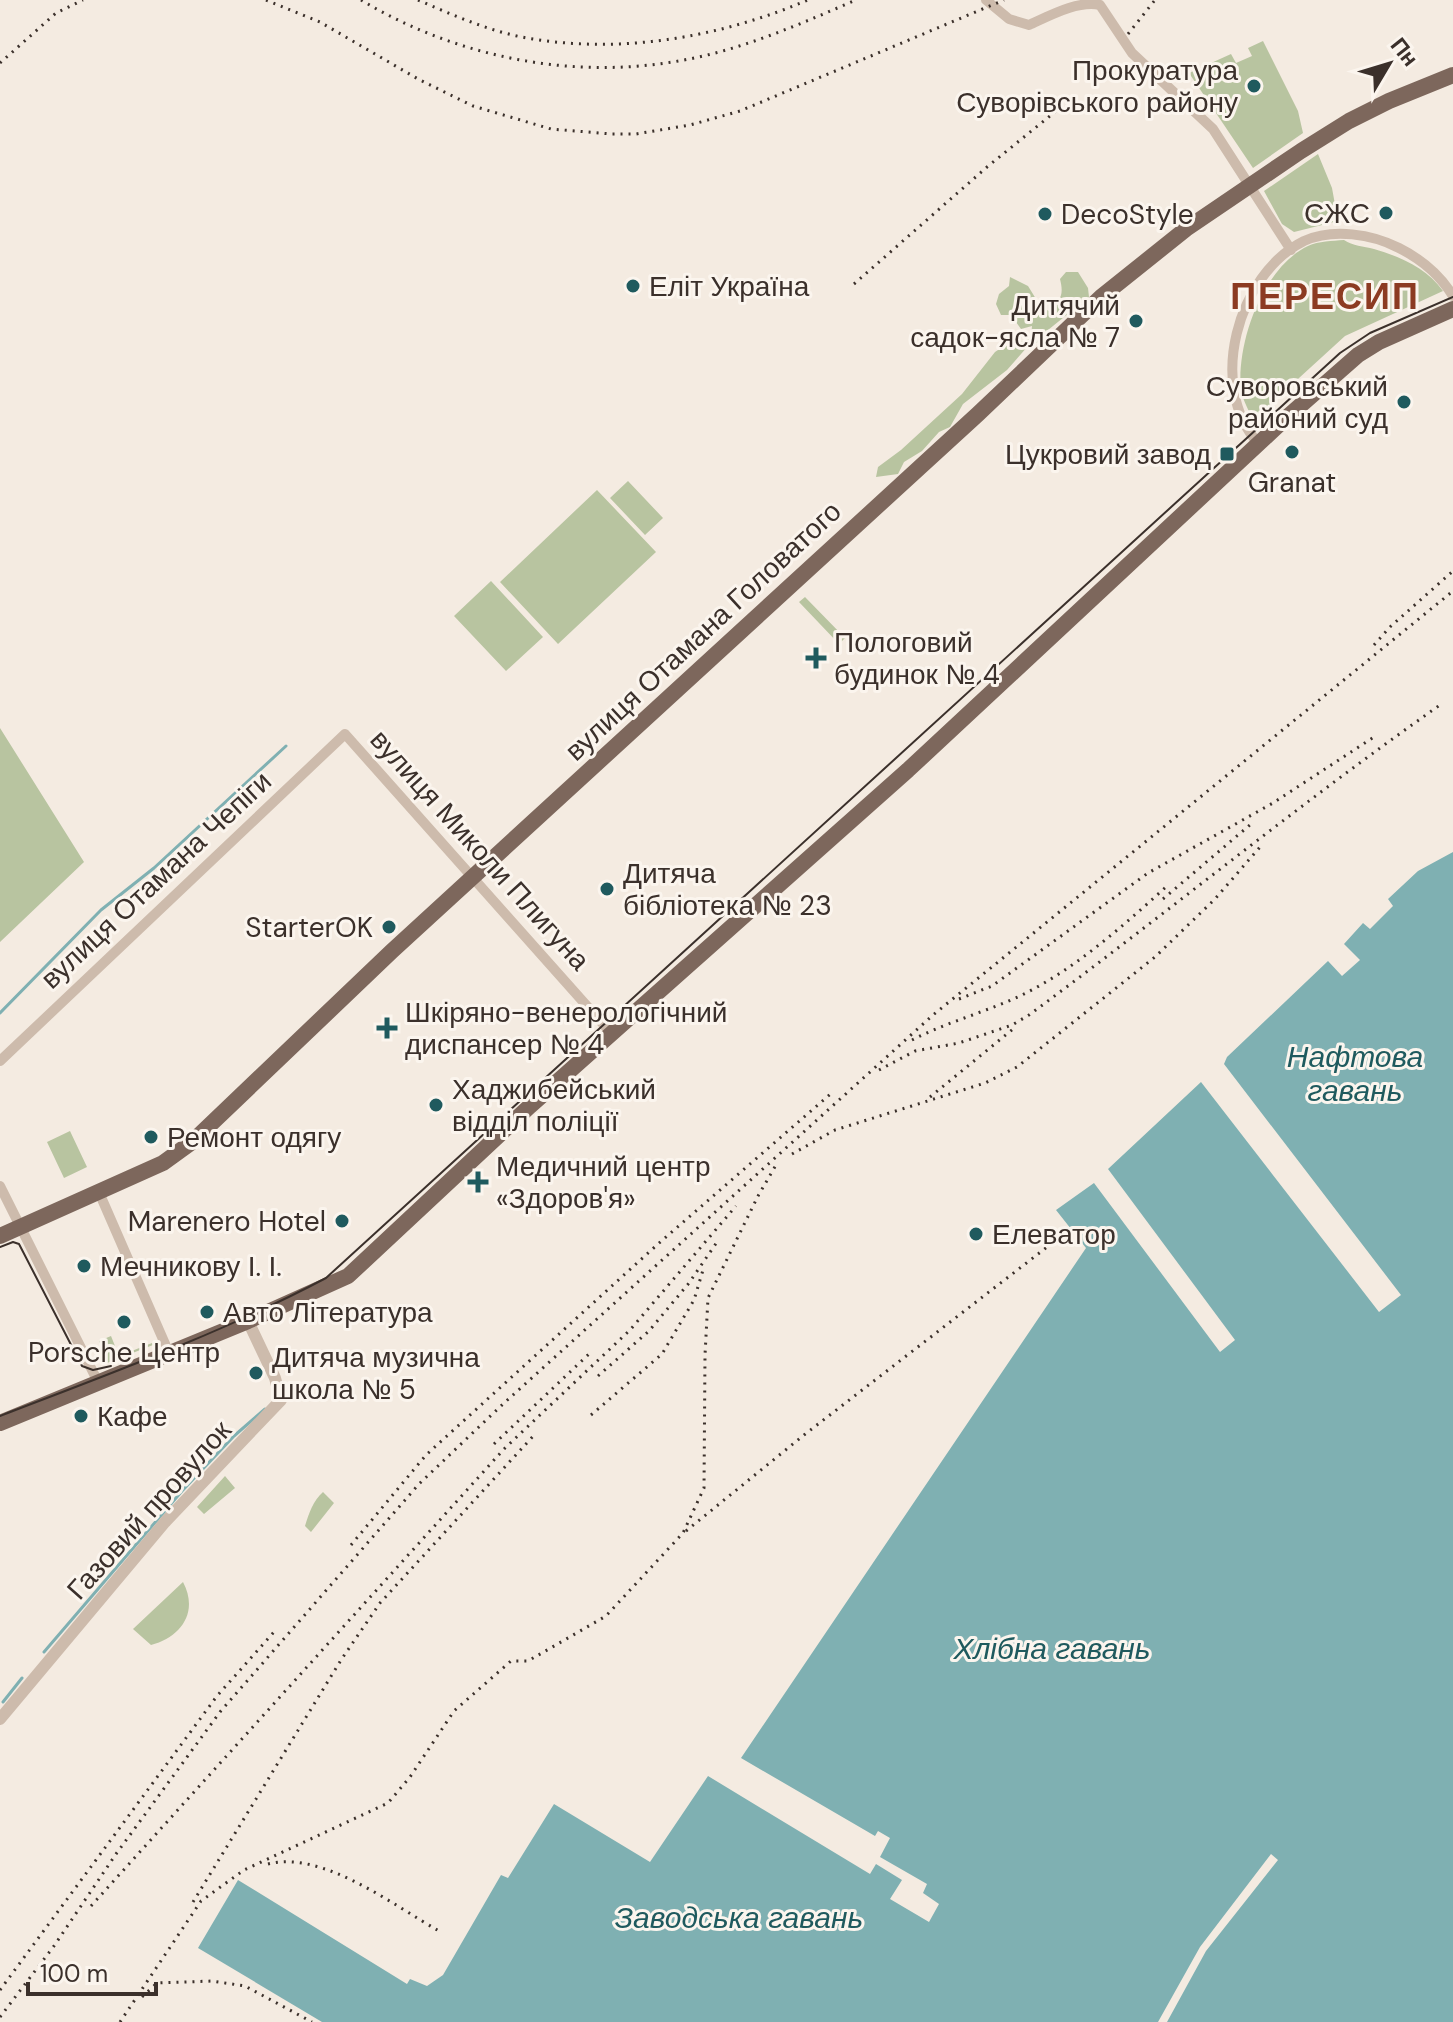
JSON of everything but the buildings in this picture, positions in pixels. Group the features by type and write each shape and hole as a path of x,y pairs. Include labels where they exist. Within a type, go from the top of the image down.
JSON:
{"main road":[{"name":"вулиця Отамана Головатого","path":"0,1236 163,1163 192,1142 473,876 978,414 1101,297 1186,229 1349,121 1453,75"},
{"path":"0,1423 248,1321 348,1276 611,1033 908,770 1258,443 1358,355 1379,342 1453,309"}],"street":[{"path":"986,0 1009,19 1029,25 1078,2 1100,5 1132,53 1213,129 1291,250"},
{"path":"1258,443 1242,422 1235,400 1232,373 1235,337 1254,292 1268,272 1291,250 1301,243 1324,236 1358,235 1380,240 1428,266 1453,296"},
{"name":"вулиця Миколи Плигуна","path":"345,734 611,1033"},
{"name":"вулиця Отамана Чепіги","path":"0,1061 345,734"},
{"path":"0,1186 98,1382"},
{"path":"98,1190 169,1353"},
{"name":"Газовий провулок","path":"0,1719 165,1522 281,1400 275,1378 248,1321"}],"green space":[{"path":"1263,41 1298,111 1303,133 1253,168 1189,73 1231,54 1236,63 1252,56 1248,48"},
{"path":"1318,154 1332,188 1338,221 1294,232 1282,224 1264,191"},
{"path":"1344,240 1413,264 1443,291 1345,336 1253,420 1241,391 1241,372 1248,330 1265,289 1277,271 1308,246"},
{"path":"1066,272 1078,272 1088,288 1089,297 1048,330 1039,342 1028,346 1007,370 963,404 950,427 939,432 922,451 904,462 898,474 876,477 878,467 962,394 995,352 1007,344 1031,338 1032,326 1021,329 1011,315 1001,315 996,304 999,294 1009,286 1010,277 1028,286 1041,307 1049,311 1060,297 1060,279"},
{"path":"628,481 663,518 645,535 610,498"},
{"path":"597,490 656,552 558,644 500,582"},
{"path":"491,581 543,637 506,671 454,616"},
{"path":"805,597 845,638 839,644 799,602"},
{"path":"0,728 84,862 0,942"},
{"path":"70,1131 87,1167 64,1178 47,1142"},
{"path":"111,1336 119,1356 153,1345 107,1363 99,1341"},
{"path":"225,1476 235,1488 204,1514 197,1507"},
{"path":"323,1492 334,1503 311,1532 305,1526 314,1503"},
{"path":"183,1582 189,1603 184,1622 171,1636 151,1645 133,1629"}],"water":[{"path":"1453,852 1453,2022 322,2022 198,1948 238,1880 407,1984 410,1979 427,1986 443,1975 501,1875 508,1878 554,1804 650,1862 708,1776 870,1874 876,1864 902,1880 890,1899 929,1922 939,1904 923,1893 927,1884 880,1857 890,1838 878,1831 875,1836 741,1758 1086,1248 1056,1210 1094,1183 1220,1352 1235,1340 1108,1169 1201,1082 1379,1312 1401,1295 1224,1064 1227,1057 1328,961 1342,976 1360,960 1344,944 1363,923 1370,929 1393,906 1388,899 1418,871"}],"pier":[{"path":"1271,1854 1278,1860 1206,1951 1167,2022 1158,2022 1200,1947"}],"waterway":[{"path":"0,1013 101,910 154,868 286,746"},
{"path":"44,1652 182,1491 234,1436 265,1409"},
{"path":"3,1702 22,1678"}],"tram line":[{"path":"0,1416 206,1335 326,1278 1340,353 1370,333 1453,297"},
{"path":"0,1247 13,1242 19,1244 82,1366 93,1370 111,1366"}],"railway":[{"path":"0,63 56,13 83,0"},
{"path":"266,0 320,22 418,79 473,106 551,129 612,134 636,134 690,125 740,111 1004,0"},
{"path":"361,0 398,20 476,50 516,59 600,68 642,66 706,55 772,35 856,0"},
{"path":"418,0 503,33 568,43 603,44 674,39 708,32 776,13 808,0"},
{"path":"1128,34 1155,0"},
{"path":"854,284 987,167 1061,107"},
{"path":"1374,645 1453,571"},
{"path":"0,2017 220,1712 419,1484 503,1404 933,1015 1453,591"},
{"path":"879,1070 915,1051 959,1043 1012,1025 1029,1015 1440,705"},
{"path":"959,999 992,986 1148,873 1273,803 1377,735"},
{"path":"1163,899 1251,824"},
{"path":"792,1154 835,1130 985,1083 1017,1067 1155,957 1215,899 1260,847"},
{"path":"912,1040 1022,995 1061,973 1098,946 1167,886"},
{"path":"930,1097 1013,1029"},
{"path":"351,1545 426,1455 658,1244 834,1091"},
{"path":"120,2022 201,1901 244,1870 388,1803 410,1777 454,1711 511,1661 528,1661 606,1616 683,1533 704,1488 708,1298 776,1165"},
{"path":"91,1906 504,1449 630,1330 736,1206"},
{"path":"598,1376 649,1331 689,1283 717,1242"},
{"path":"686,1531 804,1435 1051,1244"},
{"path":"591,1415 662,1354 694,1300 703,1270"},
{"path":"494,1444 590,1353"},
{"path":"193,1902 341,1660 380,1603 536,1433"},
{"path":"0,1990 217,1696 274,1632"},
{"path":"268,1864 289,1862 334,1872 439,1931"},
{"path":"142,1997 157,1983 212,1981 245,1986 312,2022"}],"place":[{"name":"Прокуратура Суворівського району","path":"1254,86"},
{"name":"СЖС","path":"1386,213"},
{"name":"DecoStyle","path":"1045,214"},
{"name":"Еліт Україна","path":"633,286"},
{"name":"Дитячий садок-ясла № 7","path":"1136,321"},
{"name":"Суворовський районий суд","path":"1404,402"},
{"name":"Granat","path":"1292,452"},
{"name":"Цукровий завод","path":"1227,454"},
{"name":"Пологовий будинок № 4","path":"816,658"},
{"name":"Дитяча бібліотека № 23","path":"607,889"},
{"name":"StarterOK","path":"389,927"},
{"name":"Шкіряно-венерологічний диспансер № 4","path":"387,1028"},
{"name":"Хаджибейський відділ поліції","path":"436,1105"},
{"name":"Ремонт одягу","path":"151,1137"},
{"name":"Медичний центр «Здоров'я»","path":"478,1182"},
{"name":"Marenero Hotel","path":"342,1221"},
{"name":"Елеватор","path":"976,1234"},
{"name":"Мечникову І. І.","path":"84,1266"},
{"name":"Авто Література","path":"207,1312"},
{"name":"Porsche Центр","path":"124,1322"},
{"name":"Дитяча музична школа № 5","path":"256,1373"},
{"name":"Кафе","path":"81,1416"}],"district":[{"name":"ПЕРЕСИП","path":"1325,296"}],"water label":[{"name":"Нафтова гавань","path":"1355,1073"},
{"name":"Хлібна гавань","path":"1052,1648"},
{"name":"Заводська гавань","path":"739,1917"}]}
